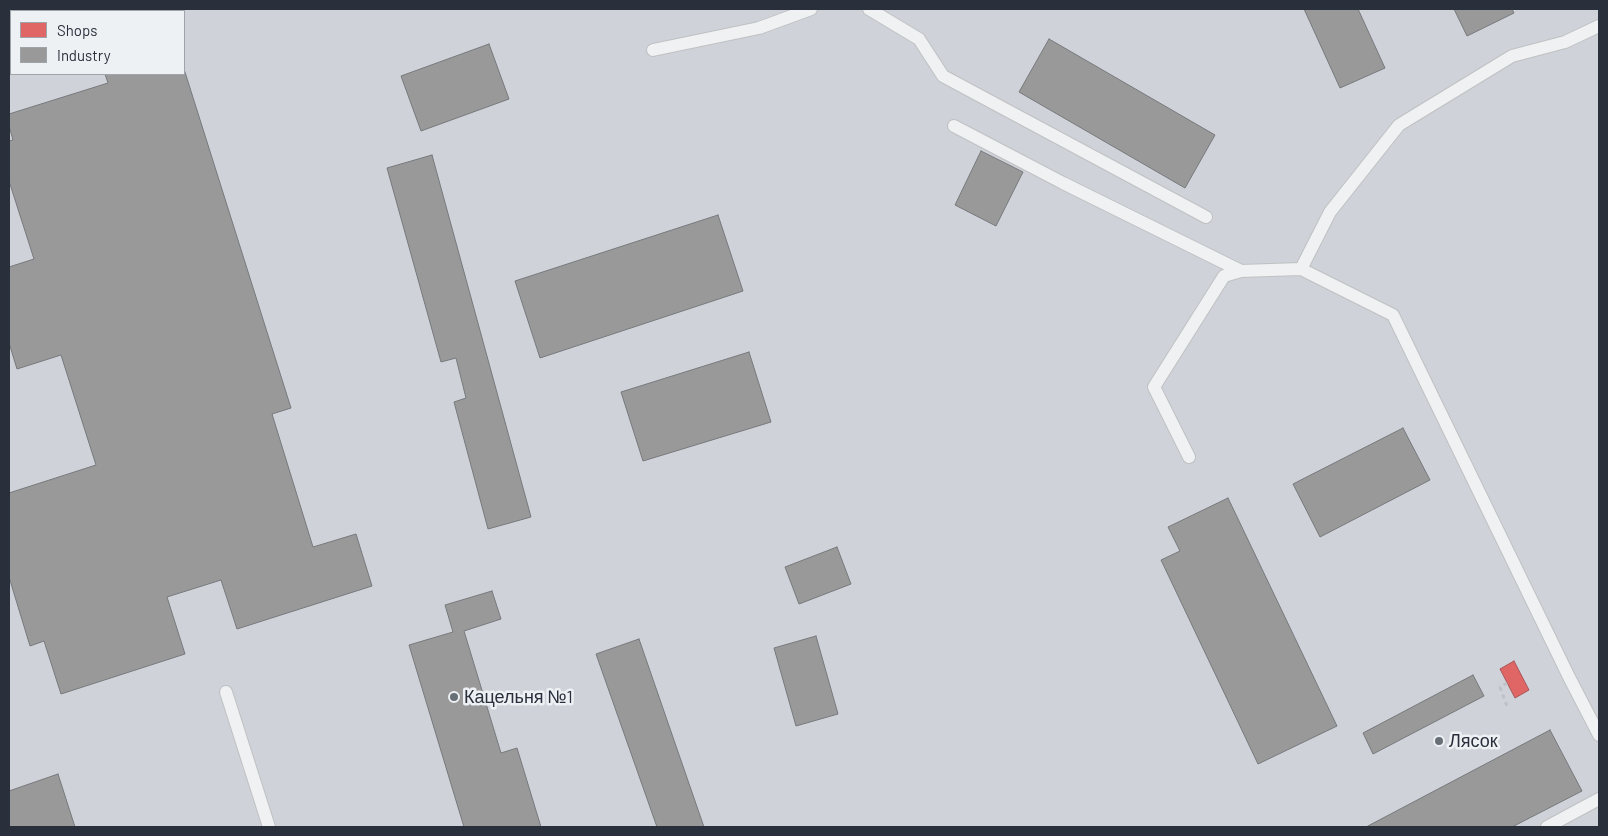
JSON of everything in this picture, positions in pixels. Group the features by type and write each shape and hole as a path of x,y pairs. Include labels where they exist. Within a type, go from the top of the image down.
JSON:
{"lane":[{"path":"653,50 759,28 811,9"},
{"path":"869,9 919,39 943,76 1206,218"},
{"path":"1301,269 1330,212 1399,125 1512,56 1565,42 1599,26"},
{"path":"954,126 1241,271"},
{"path":"1189,457 1154,387 1224,276 1241,271 1301,269 1393,315 1599,735"},
{"path":"226,692 269,827"},
{"path":"1547,827 1599,800"}],"path":[{"path":"1507,684 1500,687 1508,709"}],"shaded area":[{"path":"9,9 1599,9 1599,827 9,827"}],"building: Shops":[{"path":"1514,661 1529,690 1515,698 1500,669"}],"building: Industry":[{"path":"1304,9 1358,9 1385,68 1340,88"},
{"path":"1454,9 1512,9 1514,13 1467,36"},
{"path":"1049,39 1215,135 1185,188 1019,92"},
{"path":"489,44 509,99 421,131 401,76"},
{"path":"185,72 291,408 272,414 313,547 356,534 372,586 237,629 221,580 167,597 185,654 61,694 44,641 30,646 9,577 9,493 96,465 61,355 17,369 9,343 9,267 34,259 9,181 9,141 13,140 9,126 9,114 108,83 105,75 185,75"},
{"path":"981,151 1023,172 996,226 955,205"},
{"path":"432,155 531,517 488,529 454,402 466,398 456,358 441,362 387,168"},
{"path":"718,215 743,291 540,358 515,281"},
{"path":"749,352 771,422 643,461 621,392"},
{"path":"1403,428 1430,480 1320,537 1293,484"},
{"path":"1228,498 1337,726 1258,764 1161,560 1180,551 1168,527"},
{"path":"837,547 851,584 799,604 785,567"},
{"name":"Кацельня №1","path":"492,591 501,619 464,631 501,753 517,748 541,827 464,827 409,645 453,632 445,605"},
{"path":"816,636 838,714 796,726 774,648"},
{"path":"639,639 704,827 657,827 596,654"},
{"path":"1473,675 1484,696 1373,754 1363,733"},
{"path":"1550,730 1582,791 1512,827 1366,827"},
{"path":"58,774 75,827 9,827 9,791"}],"place":[{"name":"Кацельня №1","path":"454,697"},
{"name":"Лясок","path":"1439,741"}]}
